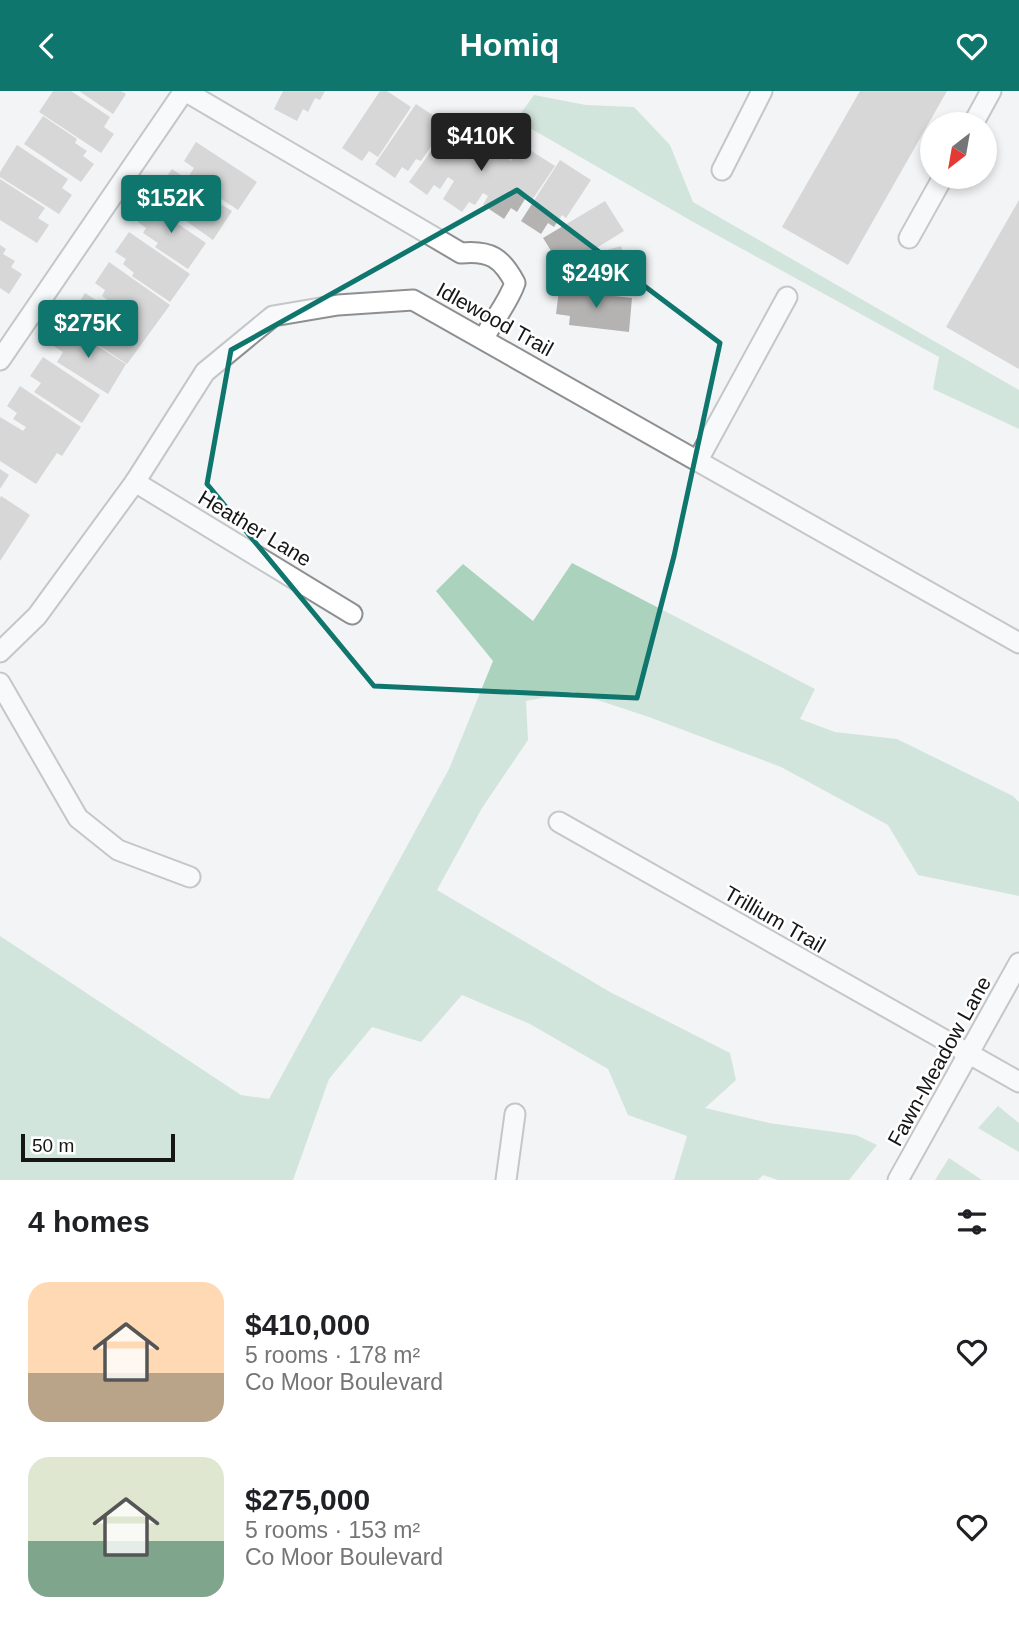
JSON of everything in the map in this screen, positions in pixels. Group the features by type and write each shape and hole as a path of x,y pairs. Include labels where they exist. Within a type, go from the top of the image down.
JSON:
{"street":[{"path":"0,360 184,91 461,253 479,251 505,264 515,283 509,301 494,318 484,338"},
{"path":"722,170 762,91"},
{"path":"980,112 991,91"},
{"path":"909,238 936,189"},
{"path":"698,460 787,297"},
{"name":"Idlewood Trail","path":"0,652 37,616 135,482 205,372 273,316 338,305 413,300 1019,643"},
{"name":"Heather Lane","path":"135,482 352,614"},
{"path":"0,683 78,818 118,851 190,877"},
{"name":"Trillium Trail","path":"559,822 1019,1082"},
{"name":"Fawn-Meadow Lane","path":"898,1180 1019,963"},
{"path":"506,1180 515,1114"}],"highlighted area":[{"path":"517,190 720,343 674,556 637,698 374,686 207,484 231,350"}],"green space":[{"path":"534,95 586,105 634,107 670,145 693,202 1019,390 1019,429 933,389 939,357 695,223 516,120"},
{"path":"572,563 815,689 800,719 835,732 897,739 1013,796 1019,802 1019,896 918,875 888,825 781,767 649,717 573,692 526,701 528,740 482,808 437,890 610,992 730,1053 736,1080 705,1108 769,1123 856,1135 877,1145 849,1180 778,1180 763,1175 758,1180 674,1180 687,1136 628,1115 608,1069 530,1024 462,995 421,1042 372,1027 329,1079 293,1180 0,1180 0,936 241,1095 269,1099 449,769 493,661 436,591 463,564 533,621"},
{"path":"998,1106 1019,1123 1019,1152 978,1128"},
{"path":"949,1158 982,1180 935,1180"}],"building":[{"path":"53,91 71,91 110,117 104,127 114,134 101,153 39,112"},
{"path":"79,91 121,91 126,94 113,114"},
{"path":"283,91 325,91 320,100 315,98 308,112 303,109 297,121 274,109"},
{"path":"380,91 387,91 411,107 378,157 369,151 362,161 342,148"},
{"path":"860,91 947,91 935,112 920,112 920,138 848,265 782,227"},
{"path":"416,104 446,124 421,161 416,159 408,171 402,167 395,178 375,164"},
{"path":"43,116 77,139 75,143 87,151 83,156 94,164 81,182 24,144"},
{"path":"451,123 511,161 522,145 555,166 530,203 525,199 517,212 511,208 504,219 483,205 488,196 483,193 475,205 469,202 462,212 443,199 454,181 448,177 440,189 434,185 427,195 409,182"},
{"path":"196,142 257,182 238,210 188,177 194,168 184,161"},
{"path":"17,145 68,179 62,188 72,195 59,214 0,177 0,172"},
{"path":"560,160 591,180 566,218 562,215 554,227 548,223 541,234 521,221"},
{"path":"172,169 200,188 198,191 232,211 213,240 176,214 178,211 165,202 169,196 158,189"},
{"path":"0,179 45,208 38,218 49,225 37,243 0,220"},
{"path":"1019,200 1019,369 946,327"},
{"path":"152,201 181,220 178,224 206,243 188,269 155,247 158,243 143,233 146,228 138,222"},
{"path":"605,201 624,231 585,255 582,250 569,258 565,251 555,257 543,238"},
{"path":"129,232 190,274 170,302 132,276 134,273 123,264 126,259 115,252"},
{"path":"0,245 6,249 3,254 15,261 11,267 22,274 9,294 0,288"},
{"path":"621,246 631,281 596,291 594,285 581,289 579,281 567,284 561,263"},
{"path":"109,262 170,305 127,364 88,338 90,334 79,327 83,321 72,314 85,293 145,332 111,308 113,304 102,296 105,290 95,283"},
{"path":"559,290 632,298 629,332 569,325 570,316 556,314"},
{"path":"64,325 126,364 108,394 57,362 63,352 52,345"},
{"path":"43,357 100,395 82,423 34,392 41,383 30,376"},
{"path":"20,386 81,427 62,456 57,453 36,484 0,461 0,417 23,431 26,427 13,419 17,413 7,406"},
{"path":"0,469 9,475 0,489"},
{"path":"1,496 30,515 0,561 0,498"}]}
